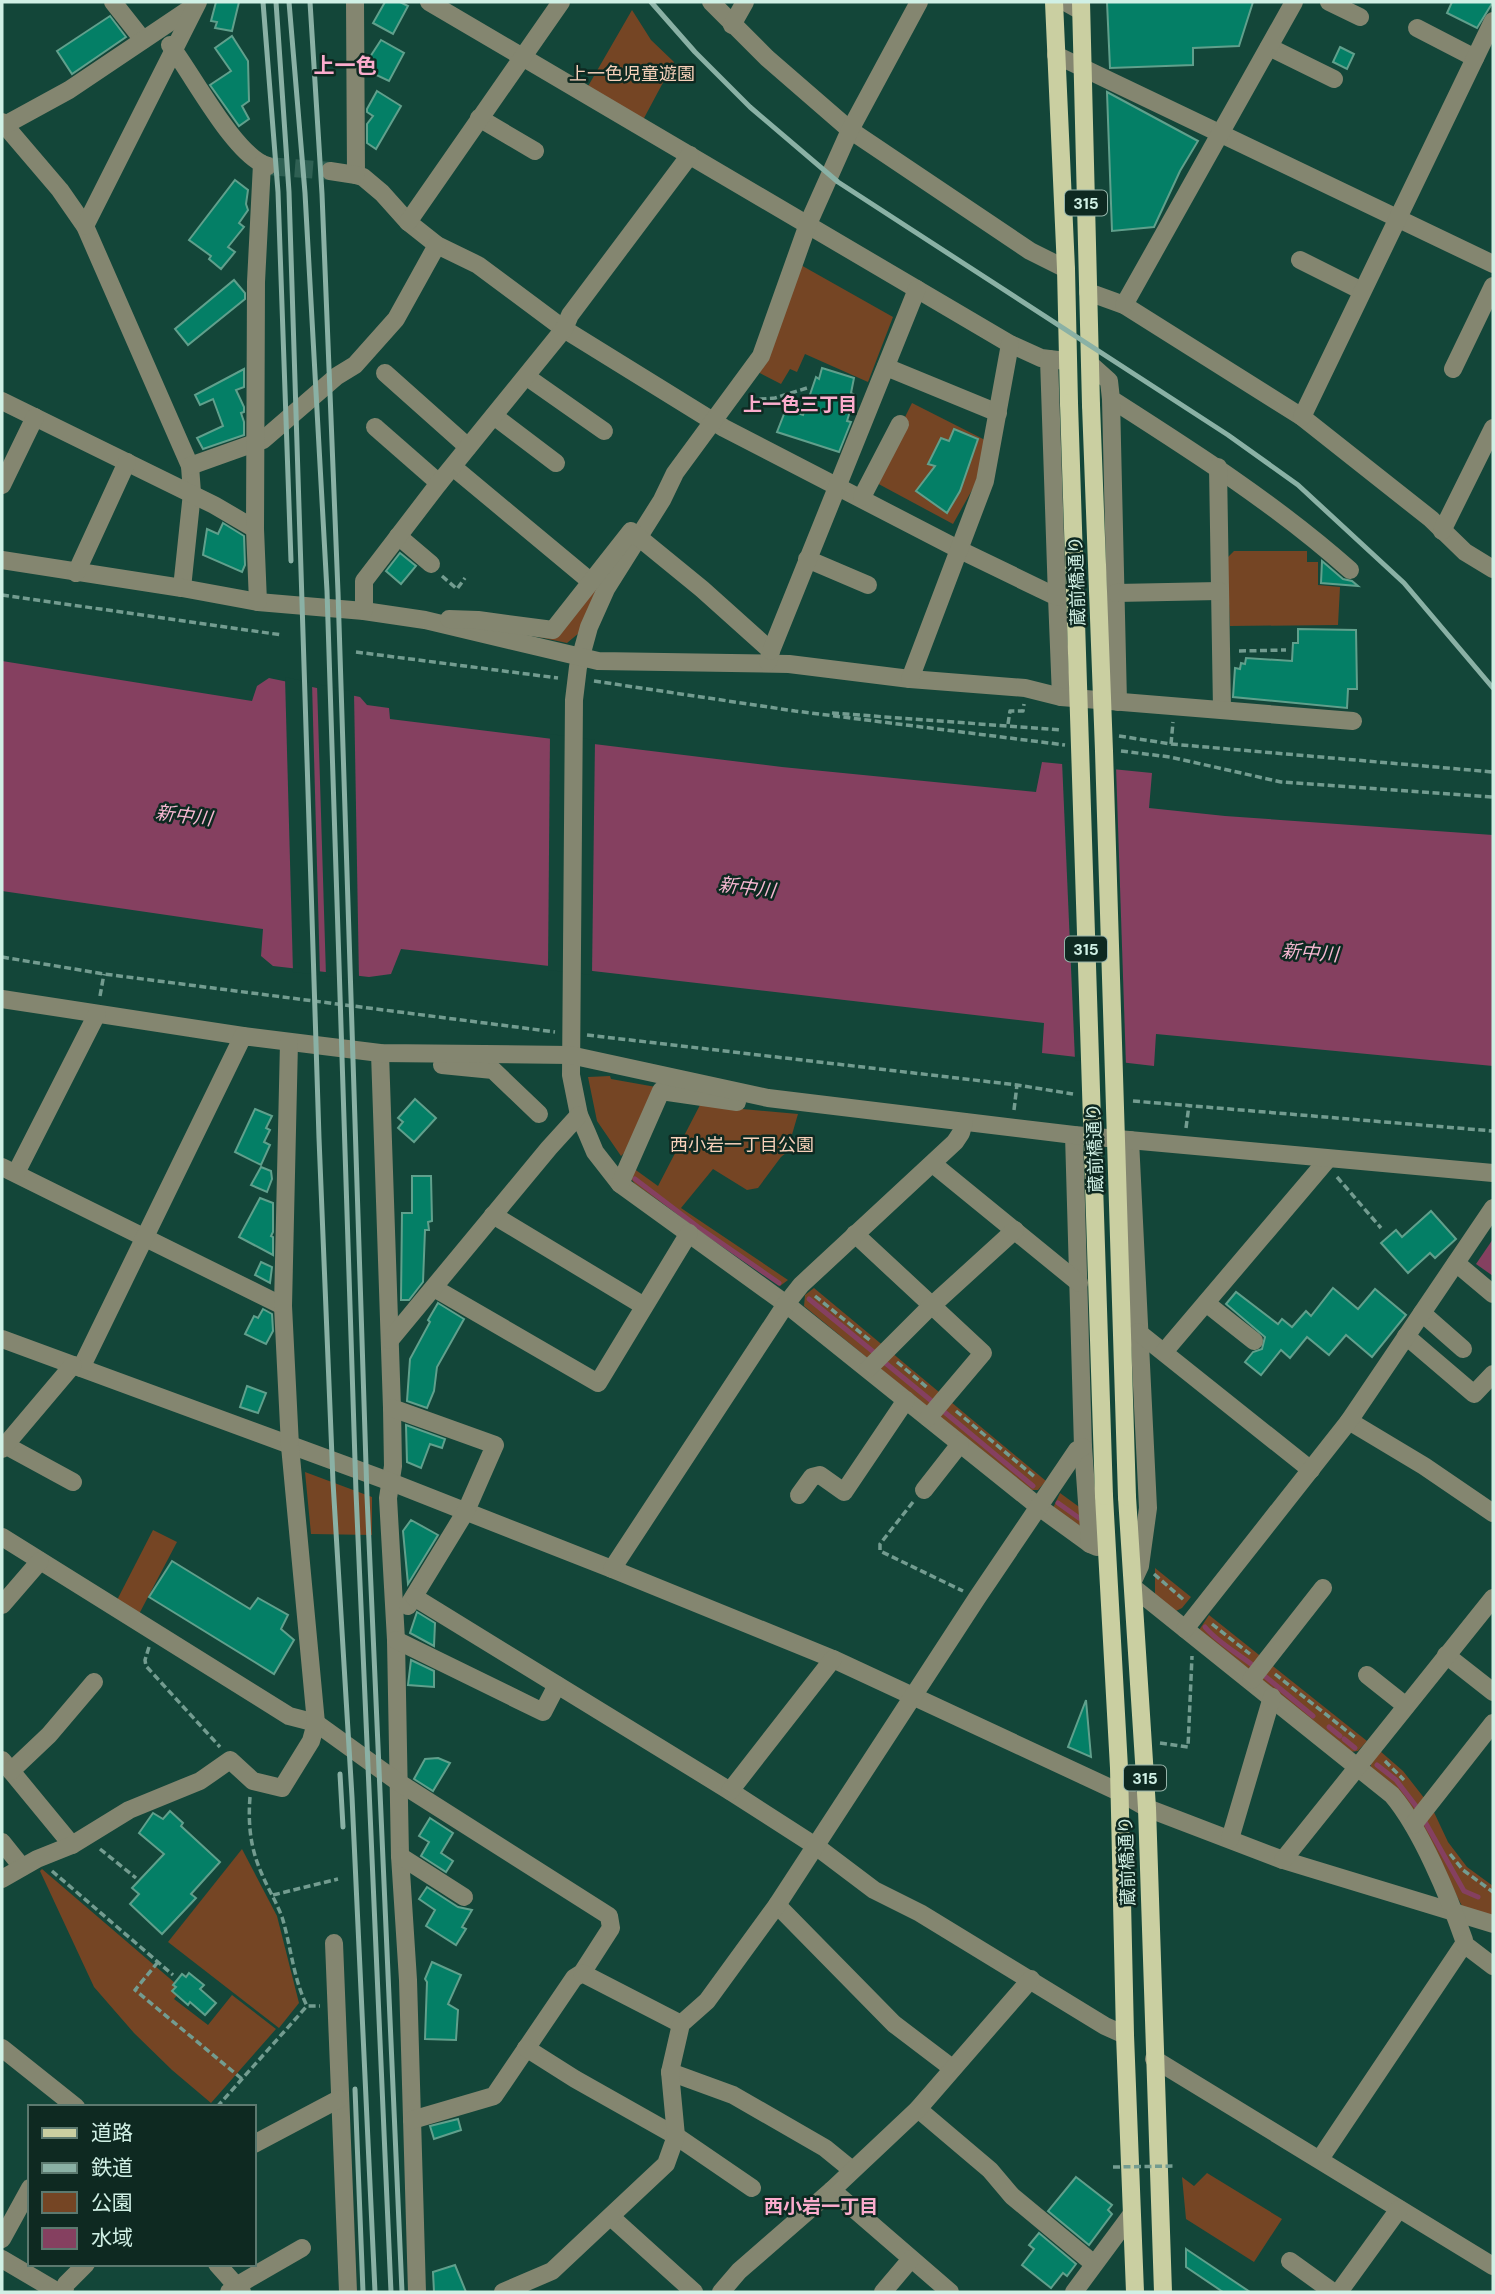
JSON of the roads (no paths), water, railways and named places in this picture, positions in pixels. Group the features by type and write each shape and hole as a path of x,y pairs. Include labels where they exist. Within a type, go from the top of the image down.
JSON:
{"main road":[{"name":"315","path":"1054,2 1066,269 1058,360"},
{"name":"蔵前橋通り","path":"1081,6 1091,405 1127,1497 1147,1808 1163,2292"},
{"name":"蔵前橋通り","path":"1058,360 1069,403 1104,1496 1098,1548 1119,1792 1135,2292"}],"street":[{"path":"113,2 151,36 174,51 236,141 265,165 256,282 255,529 258,602"},
{"path":"355,2 356,175"},
{"path":"429,2 1024,352 1058,360 1054,596 1061,697"},
{"path":"408,222 561,2"},
{"path":"711,2 732,26 850,130 1030,251 1066,269"},
{"path":"732,26 745,2"},
{"path":"919,2 850,130 808,224 761,356 675,473 662,500 596,609 580,657 575,679 573,722 571,1075 579,1115 595,1152 620,1184 786,1304 1039,1507 1098,1548"},
{"path":"1065,2 1081,6"},
{"path":"1124,305 1294,2"},
{"path":"1329,2 1360,17"},
{"path":"182,587 191,493 190,466 85,226 60,190 4,127 69,90 196,3"},
{"path":"85,226 196,3"},
{"path":"1302,417 1493,21"},
{"path":"1417,28 1475,58"},
{"path":"1269,47 1334,79"},
{"path":"1056,55 1493,264"},
{"path":"479,118 535,151"},
{"path":"364,611 364,581 439,483 564,329 570,315 690,155"},
{"path":"330,171 363,177 382,193 408,222 437,245 478,265 564,329 712,420 960,550 1054,596"},
{"path":"190,466 263,440 337,376 355,365 396,319 437,245"},
{"path":"1300,260 1362,291"},
{"path":"1454,369 1493,286"},
{"path":"769,657 917,289"},
{"path":"1088,292 1124,305 1302,417 1370,469 1465,552 1493,569"},
{"path":"910,679 985,481 1010,344"},
{"path":"1090,364 1109,381 1111,399 1118,702"},
{"path":"886,367 998,413"},
{"path":"385,373 468,447"},
{"path":"527,377 604,431"},
{"path":"1111,399 1218,467 1278,510 1350,570"},
{"path":"2,401 191,493 255,529"},
{"path":"494,416 556,463"},
{"path":"2,485 35,417"},
{"path":"862,497 900,424"},
{"path":"375,427 439,483"},
{"path":"1442,531 1485,465 1493,428"},
{"path":"76,573 127,462"},
{"path":"453,467 590,581"},
{"path":"1218,467 1222,709"},
{"path":"425,620 454,618 553,630 631,531 702,589 769,657"},
{"path":"398,536 431,564"},
{"path":"807,559 868,585"},
{"path":"2,560 182,587 258,602 364,611 425,620 598,661 769,657 910,679 1025,688 1061,697 1353,721"},
{"path":"1116,593 1219,591"},
{"path":"2,999 98,1009 243,1036 380,1053 570,1055 768,1098 1130,1140 1331,1167 1493,1173"},
{"path":"98,1009 9,1170 283,1307"},
{"path":"73,1482 4,1447 77,1366 243,1036"},
{"path":"2,1879 79,1841 129,1810 200,1781 230,1759 253,1781 282,1788 311,1741 316,1723 290,1446 283,1307 289,1042"},
{"path":"380,1053 392,1408 391,1482 388,1498 396,1640 400,1856 408,1980 417,2292"},
{"path":"401,1053 419,1063 494,1070 539,1114"},
{"path":"620,1184 661,1091 747,1103 768,1098"},
{"path":"390,1340 579,1115"},
{"path":"612,1569 786,1304 801,1285 955,1142 964,1122"},
{"path":"1074,1135 1083,1447 1098,1548"},
{"path":"1130,1140 1147,1508 1140,1566 1134,1585 1391,1795 1412,1825 1455,1913 1464,1944 1493,1966"},
{"path":"933,1164 1079,1283"},
{"path":"1164,1352 1331,1167"},
{"path":"1190,1629 1349,1421 1493,1208"},
{"path":"493,1215 644,1306"},
{"path":"868,1369 1015,1230"},
{"path":"434,1288 598,1383 689,1233"},
{"path":"855,1234 983,1353 928,1418"},
{"path":"1456,1263 1493,1294"},
{"path":"1206,1303 1254,1341"},
{"path":"1422,1313 1463,1349"},
{"path":"1138,1332 1311,1470"},
{"path":"1405,1336 1474,1394 1493,1374"},
{"path":"2,1339 391,1482 833,1659 1119,1792 1147,1808 1283,1860 1493,1924"},
{"path":"799,1495 812,1477 820,1475 844,1492 906,1400"},
{"path":"392,1408 495,1445 466,1511 408,1606 394,1616"},
{"path":"1349,1421 1424,1466 1493,1513"},
{"path":"924,1490 960,1444"},
{"path":"503,2292 549,2284 552,2272 666,2164 676,2136 670,2073 681,2024 707,2001 777,1905 978,1598 1077,1450 1083,1447"},
{"path":"2,1537 289,1716 316,1723 398,1782 609,1916 611,1928 494,2096 412,2120"},
{"path":"2,1605 40,1560"},
{"path":"1251,1680 1323,1588"},
{"path":"414,1597 730,1791 817,1847 874,1890 920,1913 1105,2026 1125,2035"},
{"path":"1283,1860 1493,1598"},
{"path":"396,1640 543,1712 557,1685"},
{"path":"1446,1655 1493,1692"},
{"path":"730,1791 833,1659"},
{"path":"1367,1675 1406,1706"},
{"path":"79,1841 7,1765 49,1735 94,1682"},
{"path":"1230,1839 1272,1697"},
{"path":"1412,1825 1493,1723"},
{"path":"2,1842 30,1863"},
{"path":"400,1856 464,1897"},
{"path":"777,1905 894,2024 952,2068"},
{"path":"334,1943 348,2292"},
{"path":"1320,2159 1464,1944"},
{"path":"582,1973 681,2024"},
{"path":"721,2292 740,2271 918,2109 1031,1979"},
{"path":"2,2048 73,2105"},
{"path":"526,2048 676,2136 752,2188"},
{"path":"1154,2059 1493,2266"},
{"path":"670,2073 733,2095 825,2148 852,2170"},
{"path":"256,2143 339,2099"},
{"path":"918,2109 990,2170 1012,2196 1094,2264"},
{"path":"832,2190 950,2292"},
{"path":"2,2239 28,2192"},
{"path":"1339,2292 1399,2209"},
{"path":"1074,2292 1131,2215"},
{"path":"611,2217 694,2292"},
{"path":"218,2266 236,2290 302,2248"},
{"path":"2,2259 58,2292"},
{"path":"883,2292 911,2259"},
{"path":"1290,2261 1333,2292"},
{"path":"64,2292 66,2284 84,2266"}],"water":[{"name":"新中川","path":"2,661 252,701 257,686 269,678 360,697 367,705 389,708 390,719 782,767 1036,792 1042,762 1152,773 1149,808 1493,835 1493,1066 1156,1034 1154,1066 1042,1053 1044,1023 401,949 391,974 369,977 273,966 261,956 263,929 2,891"},
{"path":"1493,1239 1493,1276 1476,1264"}],"waterway":[{"path":"635,1179 779,1283"},
{"path":"809,1299 876,1354"},
{"path":"883,1361 934,1403"},
{"path":"942,1410 1033,1486"},
{"path":"1058,1503 1079,1518"},
{"path":"1205,1627 1255,1667"},
{"path":"1266,1677 1313,1716"},
{"path":"1329,1727 1340,1736"},
{"path":"1344,1739 1355,1748"},
{"path":"1377,1765 1396,1780 1419,1810"},
{"path":"1424,1820 1464,1891 1478,1897"}],"tunnel":[{"path":"268,166 330,171"}],"railway":[{"path":"263,2 278,192 291,561"},
{"path":"276,2 289,192 319,1138 333,1482 352,1797 375,2292"},
{"path":"289,2 305,193 327,591 356,1492 391,2292"},
{"path":"310,2 322,194 338,592 367,1496 402,2292"},
{"path":"651,2 695,52 750,107 838,182 1228,435 1298,485 1404,583 1493,688"},
{"path":"340,1774 343,1827"},
{"path":"355,2089 363,2292"}],"district":[{"name":"上一色","path":"345,66"},
{"name":"上一色三丁目","path":"800,404"},
{"name":"西小岩一丁目","path":"821,2206"}],"park label":[{"name":"上一色児童遊園","path":"632,74"},
{"name":"西小岩一丁目公園","path":"742,1145"}]}
